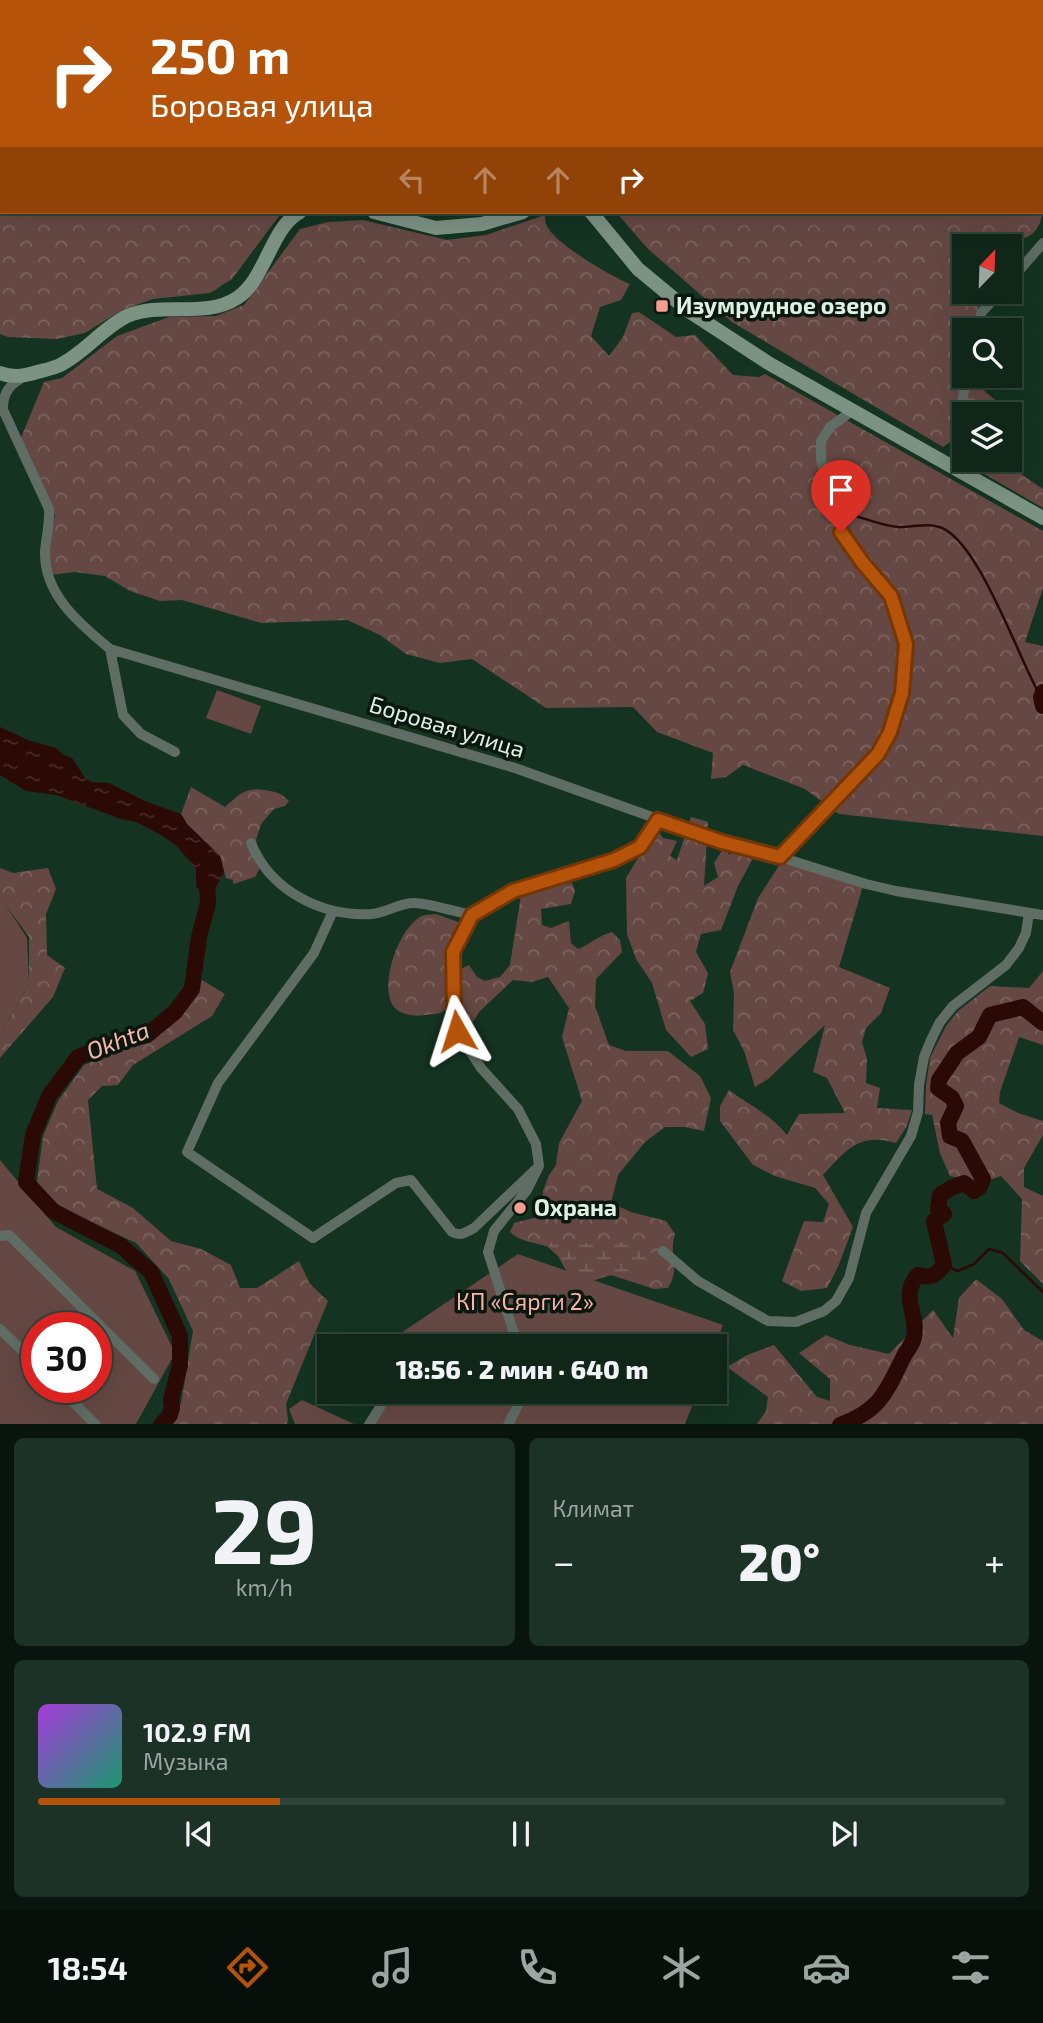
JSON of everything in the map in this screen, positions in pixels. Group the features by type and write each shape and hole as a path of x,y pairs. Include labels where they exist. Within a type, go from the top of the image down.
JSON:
{"main road":[{"path":"0,373 25,376 61,365 128,316 162,309 220,306 239,297 263,267 285,226 297,214"},
{"path":"382,214 436,228 482,224 516,214"},
{"path":"593,214 638,269 690,312 770,364 952,467"},
{"path":"961,472 1043,517"}],"street":[{"path":"1022,267 1043,243"},
{"path":"1,406 8,387 25,376"},
{"name":"Боровая улица","path":"1,406 49,509 50,523 45,554 47,574 59,601 110,649 515,768 722,842 896,891 1043,915"},
{"path":"780,857 878,754 890,732 902,693 906,644 891,596 841,532 821,459 821,441 830,427 852,411"},
{"path":"110,649 123,715 141,734 175,752"},
{"path":"514,1334 488,1252 494,1231 527,1190 539,1166 536,1144 518,1109 481,1068 457,1031 453,952 472,915 513,891 614,860 640,847 658,820"},
{"path":"251,843 257,859 279,884 309,902 333,911 372,914 416,903 472,915"},
{"path":"333,911 313,953 218,1083 187,1152 313,1238 396,1183 411,1180 452,1232 458,1235 465,1233 474,1228 539,1166"},
{"path":"663,1251 698,1281 768,1321 796,1322 824,1311 836,1301 849,1278 866,1213 911,1136 918,1112 924,1057 930,1040 953,1006 1006,965 1026,933 1028,914"},
{"path":"0,1236 9,1235 154,1379"},
{"path":"0,1329 21,1349"},
{"path":"74,1403 96,1424"},
{"path":"369,1424 382,1404"},
{"path":"508,1424 518,1404"}],"green space":[{"path":"0,214 281,214 232,279 210,293 153,299 122,310 85,333 57,339 8,337 0,334"},
{"path":"618,214 1042,214 1036,230 1022,239 1022,234 952,234 952,304 979,304 975,318 952,318 952,388 960,388 958,402 952,402 952,441 943,447 732,322 647,248"},
{"path":"545,215 547,226 560,241 598,267 630,284 621,300 600,307 591,336 609,356 623,337 632,313 639,312 676,337 695,335 733,375 759,377 765,374 1043,531 1043,588 1025,642 1043,646 1043,836 839,814 805,789 743,765 726,777 711,779 713,753 657,732 633,707 546,708 472,659 440,663 406,654 380,635 347,620 261,623 182,600 160,601 130,591 105,576 75,572 50,575 47,544 55,516 20,440 44,382 62,378 117,336 169,317 216,316 244,305 300,229 328,222 363,220 447,240 486,235"},
{"path":"968,388 981,388 998,402 966,402"},
{"path":"981,472 1018,472 1043,489 1043,508"},
{"path":"217,690 261,706 251,734 206,718"},
{"path":"191,787 225,807 243,793 252,790 275,792 289,801 285,806 274,809 261,824 256,840 261,866 255,877 233,884 233,880 226,878 220,856 187,824 181,814"},
{"path":"691,817 708,822 704,886 718,877 714,863 723,849 730,855 735,844 758,849 738,886 721,930 701,934 696,952 708,973 703,993 690,1001 705,1024 708,1049 691,1057 666,1030 652,983 636,959 627,934 626,878 657,830 663,838 677,841 670,856 677,860"},
{"path":"782,861 863,886 839,967 890,988 881,1013 866,1028 862,1042 867,1059 866,1083 880,1088 877,1108 912,1110 907,1126 896,1143 883,1140 863,1142 846,1151 823,1175 853,1227 827,1288 801,1291 782,1281 804,1221 823,1222 829,1204 815,1188 775,1176 753,1165 720,1121 720,1106 729,1090 767,1116 787,1135 799,1114 845,1113 827,1078 813,1072 825,1025 768,1079 755,1087 744,1051 733,1030 734,994 730,972 758,898"},
{"path":"0,868 13,873 48,868 56,889 46,914 47,955 65,968 53,997 0,1058 0,1035 29,984 29,937 0,897"},
{"path":"572,883 575,891 571,904 541,909 542,925 551,928 569,921 571,943 578,949 612,932 620,940 622,952 596,979 595,1006 609,1045 626,1051 668,1051 700,1076 711,1098 704,1131 665,1127 645,1142 618,1175 611,1203 631,1212 666,1221 675,1234 674,1274 668,1288 654,1289 611,1275 572,1281 552,1249 518,1238 510,1232 514,1223 541,1216 543,1191 556,1165 559,1143 582,1101 562,1037 569,1008 548,977 532,982 513,980 479,1012 470,1027 464,1026 461,969 469,965 477,977 485,981 500,977 510,965 521,895"},
{"path":"0,896 27,938 29,984 0,1035"},
{"path":"436,914 458,922 459,925 449,952 448,1006 438,1014 421,1016 398,1011 392,1004 388,983 399,944 412,923 422,916"},
{"path":"1043,971 1043,1045 1019,1037 1000,1092 999,1103 1043,1121 1043,1135 1024,1168 1024,1187 1043,1196 1043,1284 1020,1261 1022,1199 1001,1176 976,1185 969,1180 950,1176 940,1153 932,1115 925,1114 930,1058 946,1026 958,1011 990,986 1029,988"},
{"path":"202,980 225,994 212,1016 133,1065 118,1085 102,1086 88,1100 97,1189 133,1208 171,1241 201,1249 231,1265 240,1288 257,1288 299,1261 310,1284 328,1301 286,1404 287,1424 172,1424 181,1403 193,1331 169,1279 136,1243 56,1205 37,1182 43,1136 58,1101 84,1065 150,1038 176,1019"},
{"path":"0,1160 56,1227 135,1271 175,1353 136,1424 0,1424"},
{"path":"553,1240 600,1244 630,1241 650,1252 658,1260 650,1265 651,1284 638,1274 624,1271 589,1282 572,1281 558,1256 548,1247"},
{"name":"КП «Сярги 2»","path":"518,1254 723,1325 719,1334 401,1333"},
{"path":"976,1279 1002,1299 1024,1330 1043,1341 1043,1424 757,1424 766,1411 768,1397 727,1367 747,1355 774,1345 817,1397 830,1401 830,1379 799,1353 826,1335 850,1345 889,1354 933,1310 953,1338 959,1298"},
{"path":"302,1400 354,1424 295,1424 289,1409"},
{"path":"377,1404 693,1404 685,1424 364,1424"}],"water":[{"path":"0,727 28,740 56,748 72,758 86,779 92,782 109,783 145,801 181,814 187,824 220,856 224,872 208,903 196,886 196,869 177,846 161,835 136,822 56,795 26,791 0,775"}],"waterway":[{"path":"856,516 893,526 936,526 951,534 967,551 996,601 1041,697"},
{"path":"1043,692 1043,706"},
{"name":"Okhta","path":"162,1424 172,1408 171,1399 180,1365 180,1336 151,1272 121,1246 53,1211 26,1182 33,1135 49,1096 78,1057 147,1035 175,1012 192,989 199,937 208,903 207,884"},
{"path":"842,1424 865,1413 881,1398 912,1342 915,1329 910,1290 918,1275 933,1275 944,1265 934,1221 944,1214 938,1209 940,1195 964,1183 974,1191 979,1188 983,1179 962,1141 950,1136 948,1123 956,1106 952,1098 938,1088 939,1080 957,1053 979,1037 990,1015 1023,1007 1043,1023"},
{"path":"944,1265 958,1271 974,1264 989,1249 1003,1253 1043,1292"}],"place":[{"name":"Изумрудное озеро","path":"662,306"},
{"name":"Охрана","path":"520,1208"}],"route":[{"path":"457,1031 453,952 472,915 513,891 614,860 640,847 658,820 722,842 780,857 878,754 890,732 902,693 906,644 891,596 841,532"}]}
